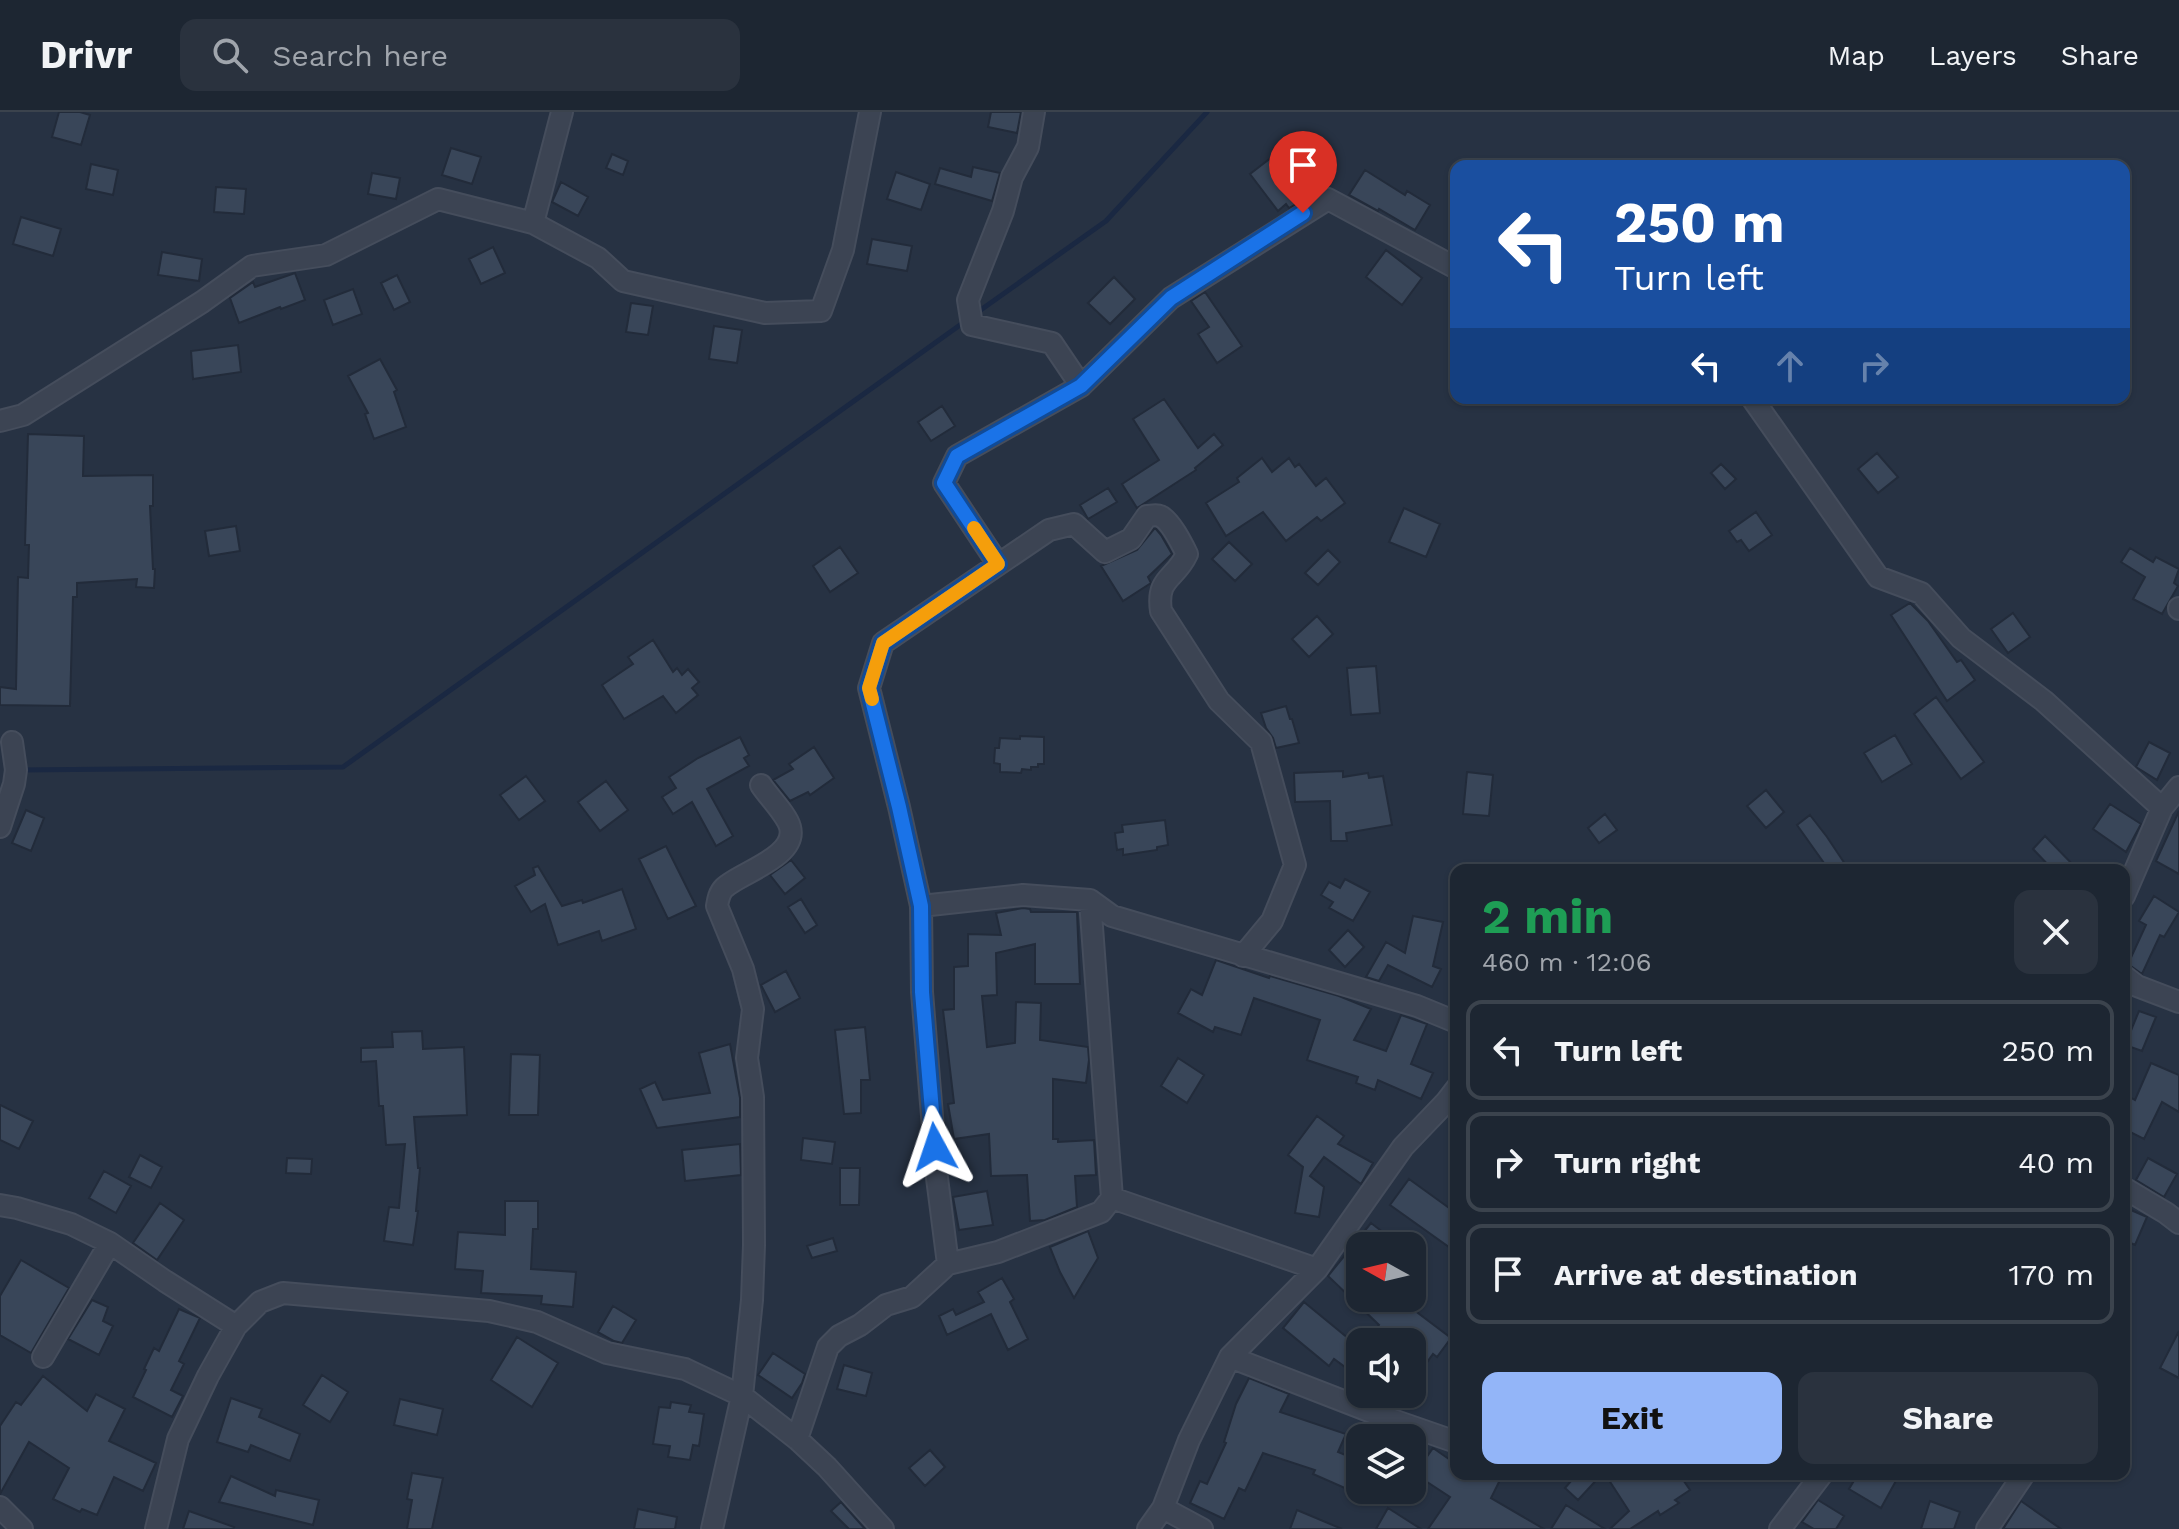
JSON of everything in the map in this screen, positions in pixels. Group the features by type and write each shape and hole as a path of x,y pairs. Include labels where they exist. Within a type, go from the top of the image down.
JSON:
{"street":[{"path":"533,223 562,112"},
{"path":"0,421 23,415 202,302 252,266 326,255 438,199 533,223 598,258 623,281 765,313 821,311 843,250 870,112"},
{"path":"1034,112 1028,147 1012,177 1003,211 968,300 972,325 1052,343 1081,386"},
{"path":"998,564 944,483 957,456 1081,386 1171,298 1328,199 1450,265"},
{"path":"1756,404 1878,577 1921,593 1961,638 2044,701 2162,808"},
{"path":"948,1264 937,1178 922,992 921,906 869,688 883,643 1049,530 1074,524 1105,552 1131,539 1147,516 1163,517 1187,554 1183,563 1162,584 1159,599 1161,611 1219,701 1261,742 1295,865 1272,921 1243,956"},
{"path":"0,827 16,770 12,742"},
{"path":"712,1529 742,1396 754,1245 753,1097 747,1058 753,1009 743,969 717,906 723,888 764,865 791,838 790,825 761,785"},
{"path":"2130,882 2162,808 2179,787"},
{"path":"921,906 1023,895 1090,900 1112,916 1417,1006 1450,1020"},
{"path":"797,1439 828,1347 839,1336 886,1305 912,1297 948,1264 998,1252 1101,1212 1112,1198 1090,900"},
{"path":"2130,981 2179,1002"},
{"path":"1148,1529 1163,1508 1189,1440 1230,1357 1317,1269 1403,1147 1450,1097"},
{"path":"2130,1192 2179,1223"},
{"path":"1112,1198 1317,1269"},
{"path":"0,1205 71,1224 110,1243 236,1326"},
{"path":"43,1357 110,1243"},
{"path":"156,1529 178,1439 208,1376 236,1326 260,1302 283,1293 489,1311 537,1322 607,1353 685,1369 742,1396 797,1439 883,1529"},
{"path":"1230,1357 1450,1440"},
{"path":"1780,1529 1818,1480"},
{"path":"1987,1529 2020,1480"},
{"path":"0,1507 22,1529"},
{"path":"1163,1508 1202,1529"}],"building":[{"path":"59,112 90,115 81,145 52,137"},
{"path":"991,112 1021,112 1017,133 988,127"},
{"path":"451,148 481,157 472,184 442,175"},
{"path":"612,154 628,161 623,175 606,168"},
{"path":"1276,154 1304,190 1299,194 1303,200 1289,208 1286,204 1278,211 1250,174"},
{"path":"91,164 118,170 113,195 86,189"},
{"path":"973,167 1000,173 992,201 935,184 940,168 971,177"},
{"path":"1365,170 1405,195 1407,191 1430,205 1415,230 1349,195"},
{"path":"896,172 930,184 921,210 887,199"},
{"path":"372,173 400,178 396,199 368,194"},
{"path":"561,182 588,197 578,216 552,202"},
{"path":"216,187 246,189 244,214 214,212"},
{"path":"21,217 61,229 53,256 13,244"},
{"path":"872,239 912,246 907,271 867,264"},
{"path":"493,247 505,273 481,284 469,259"},
{"path":"1386,250 1422,278 1402,305 1366,277"},
{"path":"162,252 202,259 199,281 158,275"},
{"path":"295,273 305,300 239,323 230,298 253,282 255,287"},
{"path":"397,275 410,302 394,310 381,283"},
{"path":"1114,277 1135,299 1110,324 1088,303"},
{"path":"353,289 362,314 333,325 324,300"},
{"path":"1205,292 1242,346 1217,363 1198,334 1209,327 1191,301"},
{"path":"631,303 653,306 648,335 626,332"},
{"path":"714,326 742,330 737,363 709,359"},
{"path":"238,345 241,372 193,379 191,351"},
{"path":"380,359 397,390 394,392 406,427 374,439 365,414 368,413 348,376"},
{"path":"1164,399 1198,448 1214,434 1223,445 1196,470 1137,508 1122,484 1159,460 1133,419"},
{"path":"942,406 955,426 931,441 918,422"},
{"path":"28,434 84,436 83,476 153,475 153,506 150,506 154,588 136,587 137,579 77,583 77,597 73,597 70,706 0,705 0,687 16,689 18,577 28,578 29,545 25,545"},
{"path":"1877,453 1898,477 1878,493 1858,469"},
{"path":"1262,458 1272,472 1289,458 1295,467 1299,464 1316,486 1326,478 1345,503 1321,521 1317,517 1286,541 1263,512 1226,536 1206,503 1239,482 1237,478"},
{"path":"1721,464 1736,479 1725,489 1711,473"},
{"path":"1108,488 1117,502 1088,519 1080,505"},
{"path":"1404,508 1440,524 1426,557 1389,542"},
{"path":"1756,512 1772,535 1749,551 1729,531"},
{"path":"236,526 240,551 209,556 205,531"},
{"path":"1154,529 1172,554 1148,577 1151,583 1123,601 1101,566 1137,550"},
{"path":"1229,542 1252,564 1235,581 1212,559"},
{"path":"840,547 858,573 830,592 813,566"},
{"path":"2130,548 2153,562 2156,557 2179,569 2174,583 2178,586 2162,614 2133,599 2145,577 2121,562"},
{"path":"1328,550 1340,562 1318,585 1305,573"},
{"path":"1910,603 1975,680 1947,701 1891,615"},
{"path":"2013,613 2030,637 2008,653 1991,629"},
{"path":"1317,616 1333,634 1309,657 1292,639"},
{"path":"653,640 673,672 677,668 682,675 688,669 699,682 692,688 698,695 676,713 663,696 624,719 602,685 633,664 628,657"},
{"path":"1376,666 1380,713 1351,715 1347,668"},
{"path":"1936,697 1984,762 1961,779 1914,714"},
{"path":"1286,706 1299,743 1276,748 1261,713"},
{"path":"1895,735 1912,764 1882,782 1864,753"},
{"path":"1020,736 1044,737 1044,764 1031,767 1031,770 1022,769 1021,773 1000,772 1000,764 994,763 995,748 999,748 1000,738 1020,739"},
{"path":"740,737 749,755 744,758 749,766 707,789 733,836 716,846 692,802 673,814 662,797 676,788 669,777"},
{"path":"2149,742 2170,753 2157,780 2136,767"},
{"path":"814,747 834,778 810,795 808,792 790,801 773,780 793,769 789,764"},
{"path":"1343,771 1343,777 1368,773 1369,778 1383,776 1392,825 1346,833 1347,841 1331,841 1330,801 1295,802 1294,773"},
{"path":"1467,772 1493,775 1489,816 1463,814"},
{"path":"526,776 545,801 519,820 500,795"},
{"path":"606,781 628,810 600,831 578,802"},
{"path":"1766,790 1784,812 1766,828 1747,806"},
{"path":"2110,804 2141,824 2126,852 2093,829"},
{"path":"26,810 44,818 31,851 12,843"},
{"path":"2179,811 2179,874 2156,861"},
{"path":"1605,814 1617,830 1599,843 1588,828"},
{"path":"1810,815 1845,864 1825,864 1797,825"},
{"path":"1165,820 1168,845 1157,847 1157,850 1123,855 1123,849 1117,850 1115,833 1123,832 1122,825"},
{"path":"2045,836 2072,864 2047,864 2033,849"},
{"path":"666,846 696,906 668,919 639,859"},
{"path":"791,860 805,878 785,894 770,875"},
{"path":"538,866 562,906 582,900 583,903 622,889 636,929 602,941 599,931 558,945 545,904 531,912 515,886 535,875 533,868"},
{"path":"1345,879 1370,892 1353,921 1329,908 1333,902 1321,895 1329,882 1340,888"},
{"path":"2154,896 2179,912 2164,937 2160,935 2142,974 2130,965 2146,925 2139,921"},
{"path":"801,899 817,925 805,933 788,907"},
{"path":"1023,908 1031,912 1077,912 1080,984 1035,984 1035,944 996,953 997,995 982,996 987,1047 1015,1043 1016,1002 1041,1003 1040,1040 1088,1047 1086,1083 1053,1079 1053,1139 1058,1139 1058,1142 1094,1140 1096,1175 1075,1176 1077,1207 1045,1220 1030,1221 1027,1175 991,1176 989,1134 954,1139 948,1104 954,1103 943,1010 954,1009 954,967 968,966 968,934 1001,935 996,913"},
{"path":"1413,916 1443,922 1433,966 1441,969 1432,987 1388,965 1379,981 1366,977 1386,942 1405,953"},
{"path":"1348,930 1364,947 1345,967 1329,950"},
{"path":"1216,960 1339,996 1371,1009 1354,1040 1386,1051 1401,1015 1427,1024 1411,1064 1433,1073 1421,1099 1378,1080 1375,1090 1356,1083 1358,1077 1307,1060 1320,1020 1254,998 1241,1035 1215,1027 1213,1032 1178,1013 1191,989 1202,995"},
{"path":"786,971 800,998 775,1012 761,985"},
{"path":"2139,1011 2156,1017 2142,1051 2130,1047 2130,1033"},
{"path":"865,1027 870,1080 861,1080 861,1113 844,1114 835,1030"},
{"path":"422,1031 423,1049 464,1047 467,1115 414,1117 420,1168 413,1245 384,1241 389,1207 399,1208 405,1144 386,1145 376,1061 361,1062 361,1048 393,1047 392,1032"},
{"path":"730,1044 740,1098 740,1117 657,1128 640,1089 655,1082 663,1100 710,1093 699,1053"},
{"path":"511,1054 540,1055 538,1115 509,1115"},
{"path":"1178,1058 1204,1075 1187,1103 1161,1086"},
{"path":"2151,1063 2179,1075 2179,1112 2162,1102 2144,1139 2130,1132 2130,1097 2135,1100"},
{"path":"0,1105 33,1121 19,1149 0,1140"},
{"path":"1317,1116 1344,1136 1338,1144 1373,1163 1361,1184 1324,1157 1310,1176 1324,1187 1319,1217 1295,1213 1303,1167 1288,1155"},
{"path":"803,1138 835,1142 832,1164 801,1160"},
{"path":"740,1144 741,1175 685,1181 682,1150"},
{"path":"140,1155 162,1167 151,1188 129,1177"},
{"path":"287,1158 312,1159 311,1174 286,1173"},
{"path":"2148,1158 2177,1174 2164,1197 2136,1180"},
{"path":"840,1168 860,1168 859,1205 840,1205"},
{"path":"104,1171 131,1186 116,1213 89,1198"},
{"path":"1409,1179 1450,1209 1450,1248 1390,1205"},
{"path":"987,1191 993,1225 959,1230 953,1197"},
{"path":"505,1201 538,1201 538,1229 533,1229 531,1269 576,1272 573,1307 541,1304 542,1296 481,1293 483,1271 455,1269 458,1232 505,1235"},
{"path":"160,1203 184,1220 157,1260 133,1243"},
{"path":"2130,1210 2147,1217 2135,1245 2130,1243"},
{"path":"1371,1223 1383,1232 1364,1232"},
{"path":"1088,1231 1098,1258 1074,1298 1050,1247"},
{"path":"833,1238 837,1251 812,1258 807,1246"},
{"path":"1346,1254 1346,1293 1328,1276"},
{"path":"21,1260 69,1288 31,1353 0,1335 0,1296"},
{"path":"1002,1278 1014,1299 1010,1302 1028,1339 1008,1350 991,1314 947,1335 939,1316 953,1309 956,1315 984,1302 978,1292"},
{"path":"92,1300 108,1307 103,1321 113,1326 99,1355 68,1339"},
{"path":"1304,1302 1346,1336 1346,1368 1334,1359 1329,1366 1283,1328"},
{"path":"613,1306 636,1320 622,1343 598,1332"},
{"path":"179,1309 200,1318 179,1361 184,1364 171,1390 183,1396 172,1417 133,1397 154,1348 159,1351"},
{"path":"1365,1312 1417,1312 1450,1339 1437,1357 1433,1354 1426,1364 1426,1328 1377,1328 1379,1325"},
{"path":"2179,1331 2179,1378 2160,1368"},
{"path":"517,1337 558,1363 532,1407 491,1380"},
{"path":"773,1353 805,1374 792,1398 758,1375"},
{"path":"844,1365 872,1373 866,1396 837,1389"},
{"path":"322,1375 348,1392 330,1422 303,1405"},
{"path":"43,1376 87,1411 96,1394 125,1409 109,1441 156,1463 143,1491 114,1477 97,1515 82,1509 80,1512 53,1499 69,1468 29,1442 0,1494 0,1426 16,1402 21,1405"},
{"path":"1249,1378 1289,1394 1280,1412 1346,1434 1338,1452 1346,1455 1346,1489 1313,1474 1315,1470 1263,1453 1245,1491 1239,1488 1224,1519 1190,1503 1200,1481 1207,1484 1226,1443 1236,1404"},
{"path":"231,1398 262,1409 259,1417 300,1434 290,1461 251,1445 248,1452 217,1442"},
{"path":"400,1399 443,1409 437,1435 394,1425"},
{"path":"671,1402 691,1405 689,1412 704,1414 699,1446 693,1445 690,1460 668,1457 670,1446 653,1444 659,1407 670,1408"},
{"path":"1433,1448 1450,1460 1450,1480 1500,1480 1491,1498 1544,1529 1428,1529 1450,1497 1426,1481 1426,1458"},
{"path":"930,1450 945,1467 925,1486 909,1468"},
{"path":"412,1473 443,1478 432,1529 407,1529 412,1500 407,1499"},
{"path":"231,1476 275,1496 276,1490 319,1500 313,1525 219,1502"},
{"path":"1572,1480 1596,1480 1578,1500 1565,1488"},
{"path":"1609,1480 1683,1480 1690,1490 1675,1500 1679,1503 1660,1515 1658,1511 1630,1529 1610,1529 1629,1511"},
{"path":"1854,1480 1896,1480 1881,1508 1849,1489"},
{"path":"1818,1500 1844,1516 1836,1529 1814,1529 1802,1522"},
{"path":"1930,1501 1960,1512 1954,1529 1921,1529"},
{"path":"2021,1501 2061,1529 2003,1529"},
{"path":"841,1502 865,1529 849,1529 831,1511"},
{"path":"1566,1505 1605,1529 1551,1529"},
{"path":"1388,1508 1421,1529 1376,1529"},
{"path":"638,1509 677,1517 675,1529 634,1529"},
{"path":"1297,1510 1342,1529 1290,1529"},
{"path":"189,1511 234,1527 183,1529"}],"waterway":[{"path":"975,314 1106,221 1207,112"},
{"path":"20,770 343,767 967,320"}],"slow traffic":[{"path":"872,699 869,688 883,643 998,564 974,528"}],"route":[{"path":"935,1147 922,992 921,906 869,688 883,643 998,564 944,483 957,456 1081,386 1171,298 1303,213"}]}
